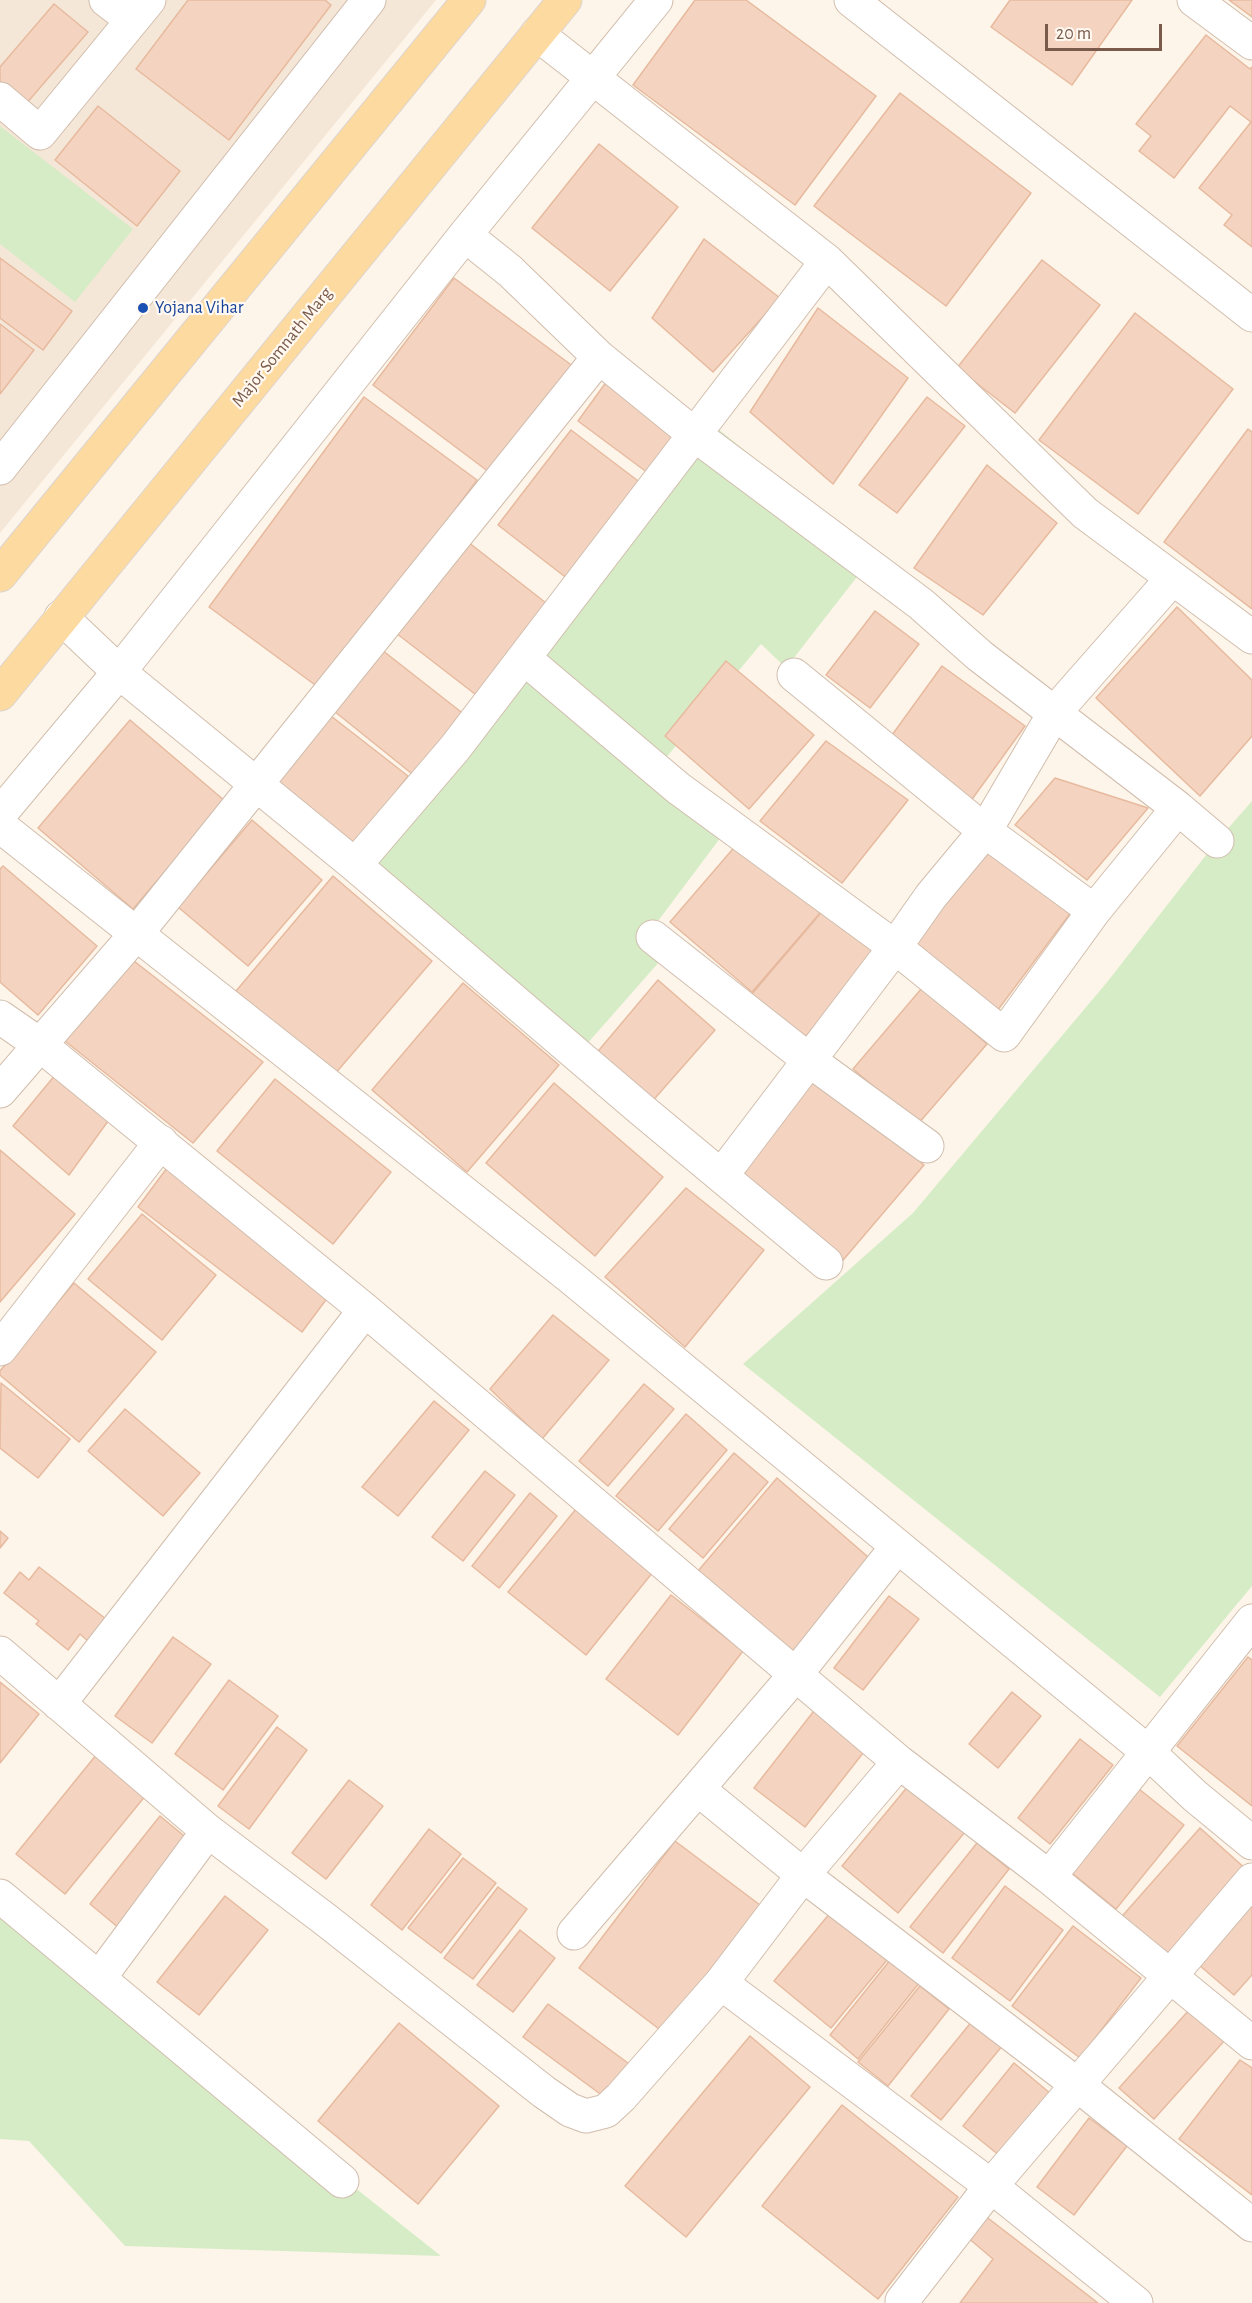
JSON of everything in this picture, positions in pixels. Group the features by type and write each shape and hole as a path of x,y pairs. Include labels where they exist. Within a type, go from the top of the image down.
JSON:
{"main road":[{"path":"0,575 469,0"},
{"name":"Major Somnath Marg","path":"0,694 565,0"}],"street":[{"path":"0,99 40,133 141,10 106,0"},
{"path":"0,468 369,0"},
{"path":"0,814 119,672 465,235 656,0"},
{"path":"851,0 1252,315"},
{"path":"1194,0 1252,43"},
{"path":"537,34 827,261 1085,513 1172,580 1252,637"},
{"path":"465,235 510,271 599,357 696,435 912,597 980,656 1178,808 1216,841"},
{"path":"355,865 455,748 827,261"},
{"path":"0,1091 137,933 599,357"},
{"path":"722,1175 931,896 986,831 1055,712 1172,580"},
{"path":"62,617 119,672 355,865 643,1111 826,1263"},
{"path":"524,658 678,788 895,947 1004,1035 1094,911 1178,808"},
{"path":"794,675 986,831 1094,911"},
{"path":"0,826 569,1276 1148,1752 1195,1796 1252,1843"},
{"path":"653,937 808,1060 927,1146"},
{"path":"0,1017 39,1044 365,1310 899,1762 1049,1877 1252,2043"},
{"path":"0,1349 161,1142"},
{"path":"59,1704 365,1310"},
{"path":"574,1933 796,1674 897,1546"},
{"path":"1049,1877 1252,1621"},
{"path":"0,1653 208,1831 326,1920 544,2092 570,2110 586,2116 606,2111 621,2097 721,1983 803,1875 899,1762"},
{"path":"698,1789 803,1875 1079,2086 1252,2225"},
{"path":"100,1977 208,1831"},
{"path":"902,2301 991,2186 1079,2086 1252,1880"},
{"path":"0,1896 342,2181"},
{"path":"721,1983 991,2186 1136,2303"}],"shaded area":[{"path":"0,0 436,0 0,533"}],"green space":[{"path":"0,126 133,229 75,302 0,244"},
{"path":"717,428 874,555 786,668 761,644 659,766 727,829 646,937 667,953 586,1045 372,860"},
{"path":"1252,801 1252,1586 1160,1697 743,1364 913,1213 1108,981 1217,841"},
{"path":"0,1905 441,2256 125,2246 29,2141 0,2139"}],"building":[{"path":"188,0 325,0 331,5 229,140 136,69"},
{"path":"695,0 746,0 876,96 795,205 633,85"},
{"path":"1010,0 1132,0 1072,85 991,27"},
{"path":"1229,0 1252,0 1252,17"},
{"path":"54,4 88,32 25,105 0,84 0,67"},
{"path":"1206,35 1250,69 1252,67 1252,247 1224,225 1232,215 1199,188 1251,122 1230,106 1174,178 1139,151 1151,136 1136,124"},
{"path":"900,93 1031,193 946,306 814,206"},
{"path":"98,106 180,171 137,226 55,160"},
{"path":"599,144 678,207 610,291 532,228"},
{"path":"704,239 780,298 713,372 652,318"},
{"path":"0,258 72,311 43,350 0,318"},
{"path":"1042,260 1100,305 1015,413 957,368"},
{"path":"454,278 574,367 493,475 373,385"},
{"path":"818,308 908,378 833,484 750,412"},
{"path":"1135,313 1233,389 1138,514 1039,440"},
{"path":"0,324 34,350 0,394"},
{"path":"607,381 678,434 648,473 578,421"},
{"path":"364,397 477,480 322,690 209,607"},
{"path":"927,397 965,426 897,513 859,485"},
{"path":"1248,429 1252,432 1252,609 1164,542"},
{"path":"571,430 650,490 577,586 498,525"},
{"path":"987,465 1057,523 983,615 914,568"},
{"path":"468,542 555,610 484,701 396,633"},
{"path":"1177,607 1252,680 1252,736 1200,796 1096,698"},
{"path":"875,611 919,644 870,708 826,675"},
{"path":"382,650 470,719 421,781 334,711"},
{"path":"726,661 814,735 749,809 665,736"},
{"path":"942,666 1025,726 970,802 887,742"},
{"path":"322,709 408,776 351,851 264,784"},
{"path":"130,720 225,801 133,909 38,828"},
{"path":"826,741 908,800 842,883 760,821"},
{"path":"1055,778 1148,808 1087,880 1015,825"},
{"path":"252,820 322,880 248,966 178,907"},
{"path":"738,843 820,913 752,992 670,922"},
{"path":"989,849 1072,911 994,1015 912,946"},
{"path":"3,866 97,946 38,1015 0,982 0,869"},
{"path":"333,876 432,961 334,1075 236,991"},
{"path":"826,907 878,952 803,1040 751,995"},
{"path":"125,954 263,1062 193,1143 60,1037"},
{"path":"658,980 715,1030 649,1105 594,1056"},
{"path":"463,983 559,1065 467,1172 372,1090"},
{"path":"922,988 987,1044 918,1124 853,1069"},
{"path":"56,1074 111,1117 69,1175 13,1126"},
{"path":"817,1074 924,1165 838,1266 731,1174"},
{"path":"275,1079 391,1172 333,1244 217,1151"},
{"path":"554,1083 663,1177 595,1256 486,1163"},
{"path":"0,1150 75,1214 0,1302"},
{"path":"167,1168 331,1293 302,1332 138,1207"},
{"path":"686,1188 764,1250 685,1347 605,1277"},
{"path":"142,1214 216,1275 162,1340 88,1279"},
{"path":"74,1283 156,1352 79,1442 0,1375 0,1371"},
{"path":"553,1315 609,1360 542,1439 490,1389"},
{"path":"1,1383 70,1439 38,1478 0,1448"},
{"path":"644,1384 674,1409 608,1486 579,1461"},
{"path":"434,1401 469,1430 398,1516 362,1487"},
{"path":"125,1409 200,1473 163,1516 88,1451"},
{"path":"686,1414 727,1450 658,1531 616,1496"},
{"path":"734,1453 768,1482 703,1558 669,1529"},
{"path":"485,1471 515,1495 463,1561 432,1537"},
{"path":"777,1478 875,1563 800,1657 698,1571"},
{"path":"530,1493 557,1516 499,1588 472,1566"},
{"path":"576,1509 653,1572 586,1655 508,1592"},
{"path":"0,1531 8,1538 0,1548"},
{"path":"39,1567 106,1619 88,1641 80,1634 68,1650 36,1624 39,1621 4,1593 20,1572 29,1580"},
{"path":"671,1595 743,1651 678,1735 606,1679"},
{"path":"889,1596 919,1619 863,1690 834,1668"},
{"path":"173,1637 211,1664 152,1743 115,1716"},
{"path":"1248,1657 1252,1660 1252,1806 1177,1746"},
{"path":"229,1680 278,1716 223,1790 175,1754"},
{"path":"0,1682 39,1714 0,1763"},
{"path":"1012,1692 1041,1716 998,1768 969,1744"},
{"path":"817,1707 867,1748 805,1827 754,1788"},
{"path":"277,1727 307,1750 249,1829 218,1806"},
{"path":"1080,1739 1113,1765 1050,1844 1018,1818"},
{"path":"101,1749 151,1789 65,1894 16,1854"},
{"path":"349,1780 383,1806 326,1879 292,1853"},
{"path":"909,1785 965,1832 898,1913 842,1866"},
{"path":"1139,1789 1184,1825 1116,1909 1072,1873"},
{"path":"160,1816 195,1845 125,1933 90,1904"},
{"path":"1200,1828 1247,1870 1163,1963 1117,1922"},
{"path":"429,1829 461,1854 402,1930 371,1905"},
{"path":"675,1841 760,1905 663,2032 579,1968"},
{"path":"977,1843 1009,1869 943,1953 910,1927"},
{"path":"463,1858 496,1883 441,1953 408,1928"},
{"path":"1005,1886 1063,1930 1010,2001 952,1958"},
{"path":"498,1887 527,1909 473,1979 444,1958"},
{"path":"225,1896 268,1930 199,2015 157,1982"},
{"path":"1252,1902 1252,1975 1234,1995 1199,1965"},
{"path":"835,1907 892,1954 831,2028 774,1981"},
{"path":"1073,1926 1141,1978 1080,2058 1012,2006"},
{"path":"520,1930 555,1958 513,2012 477,1985"},
{"path":"891,1959 920,1982 858,2059 830,2035"},
{"path":"920,1986 949,2009 888,2086 858,2062"},
{"path":"548,2004 632,2066 607,2099 523,2037"},
{"path":"1190,2009 1225,2040 1154,2119 1119,2088"},
{"path":"973,2020 1003,2045 941,2120 911,2096"},
{"path":"399,2023 499,2106 418,2204 318,2121"},
{"path":"750,2036 810,2087 686,2237 625,2186"},
{"path":"1240,2060 1252,2068 1252,2195 1179,2139"},
{"path":"1014,2063 1051,2094 1000,2156 963,2126"},
{"path":"842,2105 958,2197 878,2299 762,2206"},
{"path":"1089,2118 1127,2146 1074,2215 1037,2187"},
{"path":"984,2215 1098,2303 960,2303 993,2259 966,2236"}],"place":[{"name":"Yojana Vihar","path":"143,308"}]}
